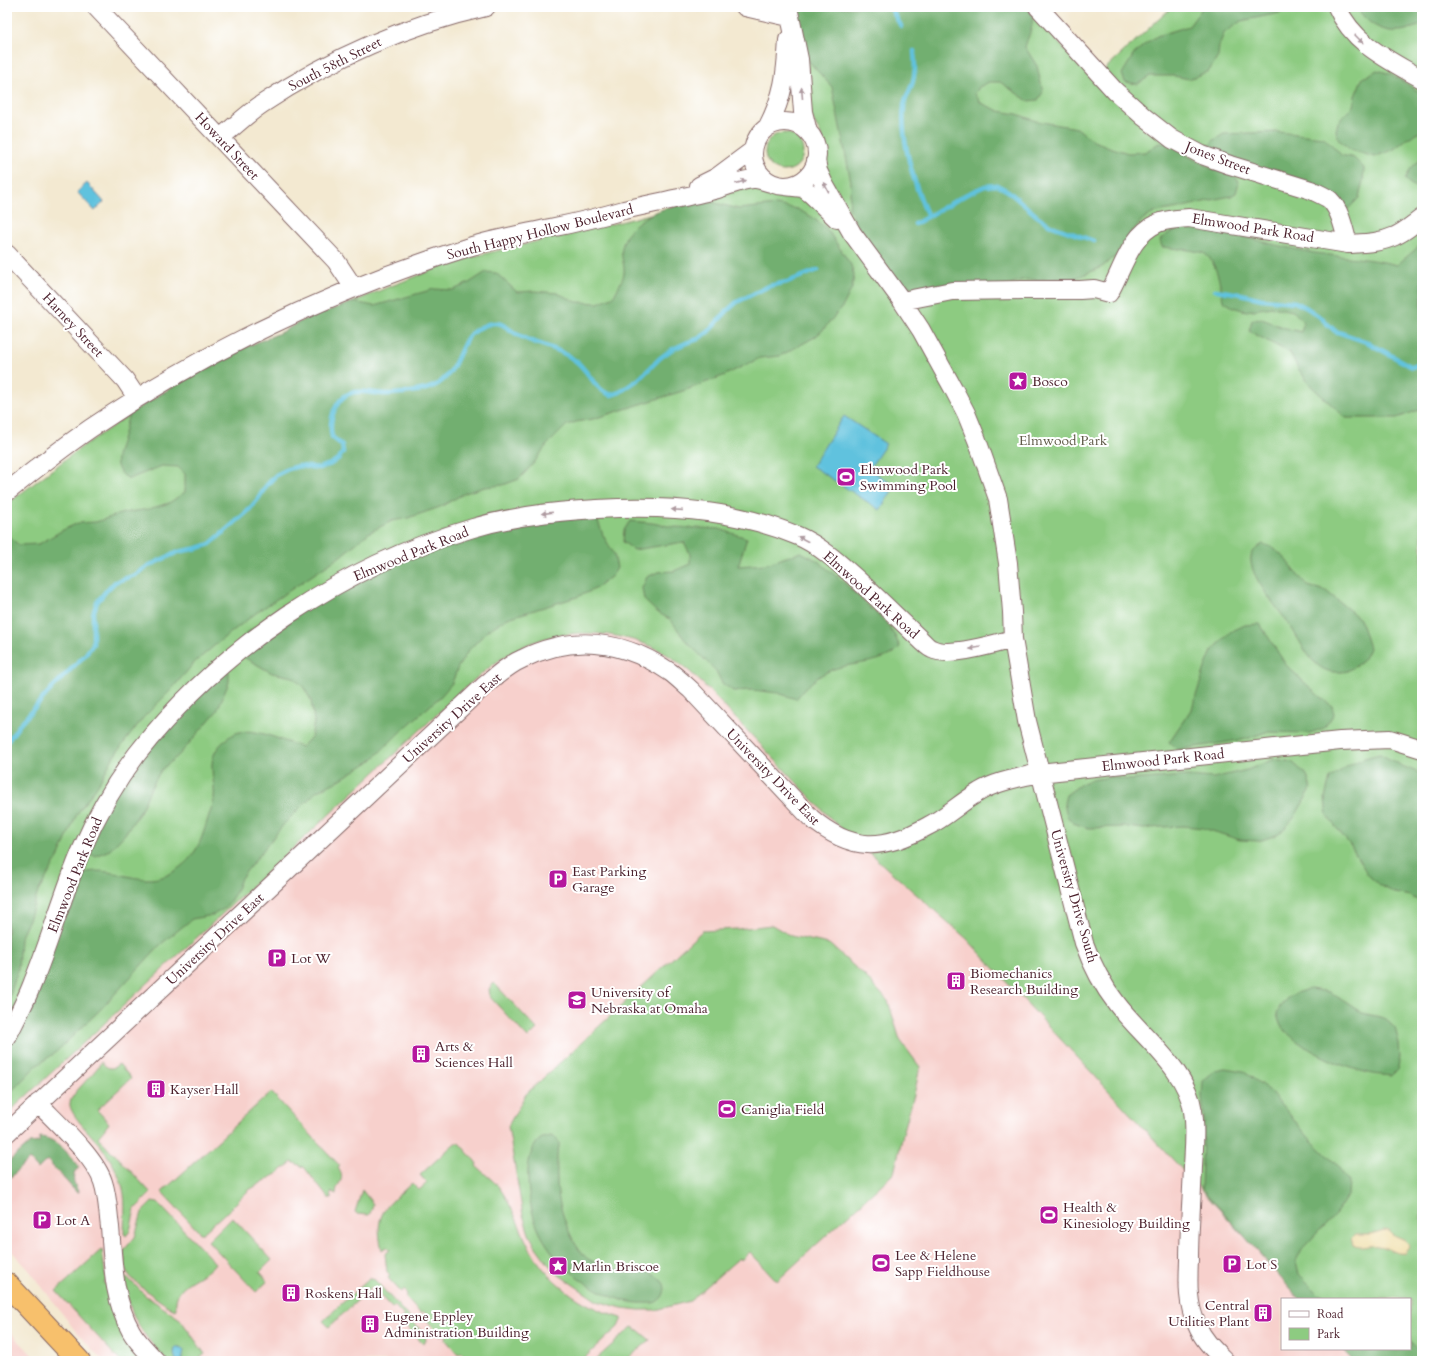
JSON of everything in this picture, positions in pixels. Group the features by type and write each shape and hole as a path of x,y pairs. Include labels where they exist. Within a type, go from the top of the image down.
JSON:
{"highway":[{"path":"7,1284 79,1361"}],"street":[{"name":"Howard Street","path":"96,7 336,261 354,288"},
{"name":"South 58th Street","path":"220,138 261,105 310,73 360,48 413,27 486,7"},
{"path":"745,7 789,12"},
{"name":"Jones Street","path":"1038,7 1115,91 1144,118 1172,138 1202,155 1311,190 1330,200 1336,209 1348,244"},
{"path":"1337,7 1357,38 1370,48 1422,79"},
{"path":"768,126 777,107 783,88 787,65 789,12"},
{"path":"789,12 796,44 803,112 808,132"},
{"path":"778,184 796,184 805,179 812,171 816,160 817,150 814,140 800,125 789,122 778,122 768,126 760,132 752,151 753,160 757,170 763,178 778,184 803,188 852,233"},
{"path":"663,201 717,178 752,151"},
{"path":"816,160 818,171 824,184 852,233 902,301 921,330 966,412 977,440 998,499 1008,563 1013,639 1025,713 1040,774"},
{"name":"South Happy Hollow Boulevard","path":"7,492 44,462 89,429 185,369 239,340 354,288 470,247 511,236 711,191 753,179 778,184"},
{"name":"Elmwood Park Road","path":"902,301 952,291 1094,289 1109,293 1130,251 1141,234 1158,223 1171,219 1189,218 1348,244 1367,243 1396,236 1422,218"},
{"name":"Harney Street","path":"7,254 125,380 137,398"},
{"name":"Elmwood Park Road","path":"7,1037 22,1009 82,850 102,809 118,782 138,754 192,693 254,639 284,617 317,596 380,564 422,546 474,527 506,520 578,509 643,507 720,513 756,522 800,537 821,550 863,585 932,650 945,652 963,650 1013,639"},
{"name":"University Drive East","path":"7,1133 484,686 521,659 558,646 576,643 614,646 651,660 671,672 691,690 811,818 831,834 854,843 874,845 907,836 929,826 978,792 1010,779 1040,774"},
{"name":"Elmwood Park Road","path":"1040,774 1340,741 1390,739 1422,749"},
{"name":"University Drive South","path":"1040,774 1084,943 1092,964 1117,1004 1178,1075 1187,1090 1193,1113 1194,1144 1189,1245 1189,1299 1197,1325 1202,1335 1225,1361"},
{"path":"38,1103 84,1151 103,1182 107,1201 116,1292 122,1313 140,1345 156,1361"}],"shaded area":[{"name":"University of Nebraska at Omaha","path":"590,633 610,635 638,641 661,651 687,669 832,820 967,939 1302,1298 1281,1298 1281,1350 1350,1350 1360,1361 103,1361 77,1333 29,1270 7,1246 7,1114 474,680 517,649 531,643 568,634"},
{"path":"7,1328 15,1337 38,1361 7,1361"}],"green space":[{"path":"791,7 1027,7 1032,17 1032,27 1025,47 1037,66 1043,92 1038,100 1028,101 1000,82 989,82 979,87 975,94 981,103 999,111 1017,114 1036,121 1077,128 1092,140 1128,153 1145,152 1159,143 1171,144 1182,153 1210,168 1232,173 1239,182 1236,193 1231,196 1156,212 1143,219 1129,235 1117,255 1102,267 1076,278 1022,280 995,289 949,293 934,285 919,288 899,285 857,226 849,208 851,182 832,87 804,56"},
{"name":"Elmwood Park","path":"1026,7 1093,80 1172,7 1422,7 1422,1361 1411,1350 1411,1298 1302,1298 967,939 832,820 689,671 661,651 626,638 588,633 551,637 533,642 510,653 484,672 7,1114 7,504 83,446 162,393 250,346 386,288 443,266 479,255 620,222 714,197 748,186 796,194 825,172 822,161 824,151 823,141 810,114 807,57"},
{"path":"1203,7 1292,7 1280,13 1241,21 1224,33 1219,46 1218,57 1209,71 1189,79 1174,76 1150,76 1138,84 1125,82 1122,74 1134,54 1157,36 1189,26"},
{"path":"1357,7 1422,7 1422,25 1401,31 1385,30 1374,25 1364,17"},
{"path":"1377,70 1391,74 1422,94 1422,131 1408,138 1393,150 1374,157 1351,150 1339,140 1336,131 1338,122 1353,106 1355,96 1362,79"},
{"path":"1278,132 1323,137 1341,155 1354,158 1364,168 1359,198 1345,212 1211,150 1208,146 1224,134"},
{"path":"780,133 788,133 795,136 800,141 803,152 800,163 795,168 788,171 780,171 773,168 768,163 765,156 765,148 768,141 773,136"},
{"path":"1422,158 1422,185 1416,188 1405,180 1411,168"},
{"path":"700,199 739,209 776,205 797,209 812,217 827,229 851,265 854,275 852,288 843,306 823,330 815,337 780,356 760,358 723,376 686,390 593,419 567,425 546,446 533,464 519,479 503,485 485,487 465,493 440,507 408,518 392,521 370,532 338,558 256,613 220,641 195,662 169,692 143,718 114,756 99,783 77,814 59,856 38,892 30,917 20,939 18,969 7,1006 7,535 19,545 39,544 78,523 96,522 123,513 149,509 169,503 185,492 185,474 178,467 162,466 129,479 119,470 117,465 117,455 130,413 224,356 282,332 305,319 353,302 374,306 434,289 453,290 469,283 486,272 496,273 517,292 535,291 557,293 577,302 598,303 614,296 621,282 624,270 622,248 626,236 633,227 642,219 653,213"},
{"path":"1195,225 1303,251 1374,260 1397,265 1417,248 1422,237 1422,409 1397,418 1346,418 1311,386 1299,370 1290,353 1249,331 1252,320 1262,319 1282,327 1301,332 1304,322 1293,311 1272,307 1246,311 1233,307 1223,301 1217,272 1206,254 1195,251 1162,247 1160,240 1169,233"},
{"path":"587,516 598,521 603,535 614,554 617,568 612,576 595,589 577,597 508,618 488,630 468,651 458,667 452,683 441,696 399,733 372,760 336,782 317,791 284,824 241,878 236,892 225,908 213,915 192,919 160,945 101,1009 55,1053 36,1066 7,1096 7,1025 74,879 83,873 95,871 150,879 162,877 173,872 188,860 197,848 200,841 214,800 212,770 213,756 222,743 235,733 247,731 263,734 302,747 311,737 314,722 311,700 304,688 293,677 272,673 240,655 238,643 248,632 274,615 445,532"},
{"path":"630,521 673,527 719,529 747,538 738,566 766,564 801,552 818,561 842,581 885,622 895,636 900,647 885,657 838,668 824,673 811,683 796,699 778,693 752,690 733,691 722,683 716,671 685,640 671,620 657,612 644,600 642,588 647,577 658,572 674,571 690,564 690,554 684,542 634,550 623,542 624,530"},
{"path":"1263,544 1272,547 1284,557 1294,571 1308,586 1326,591 1360,619 1369,648 1364,659 1360,663 1347,671 1329,671 1321,668 1308,655 1254,573 1251,564 1251,557 1256,549"},
{"path":"1260,624 1286,665 1332,706 1334,714 1324,728 1310,733 1266,732 1246,739 1177,750 1169,742 1192,708 1212,651 1230,632 1245,625"},
{"path":"224,669 229,672 229,682 217,711 179,755 161,770 140,812 125,834 110,850 95,856 86,853 106,792"},
{"path":"1380,754 1402,766 1422,774 1422,903 1410,896 1395,893 1379,885 1368,875 1350,845 1327,816 1325,798 1330,778 1346,767 1364,758"},
{"path":"1275,759 1292,762 1307,775 1311,789 1294,818 1279,834 1259,841 1240,840 1203,828 1184,826 1144,829 1127,827 1088,828 1073,823 1067,816 1064,803 1066,795 1081,784 1090,780 1111,777 1129,780 1187,776 1213,778 1247,770"},
{"path":"772,925 791,936 829,944 866,977 888,1001 900,1040 920,1067 894,1173 777,1281 750,1252 741,1260 739,1258 690,1301 656,1310 639,1310 622,1308 597,1301 559,1275 549,1265 529,1234 523,1215 508,1126 526,1094 702,931"},
{"path":"494,983 537,1029 528,1038 490,997 489,989"},
{"path":"1310,989 1330,992 1362,1013 1384,1018 1395,1028 1399,1043 1400,1058 1397,1070 1391,1076 1374,1074 1334,1061 1308,1049 1288,1033 1281,1025 1277,1013 1280,1007 1290,996"},
{"path":"101,1062 109,1068 119,1064 131,1078 97,1110 109,1123 98,1137 151,1193 135,1209 130,1231 126,1236 124,1234 124,1194 121,1182 111,1161 73,1113 70,1103 74,1094"},
{"path":"1225,1068 1243,1071 1270,1091 1311,1140 1335,1163 1349,1182 1348,1195 1336,1213 1302,1249 1296,1261 1299,1274 1319,1294 1328,1298 1298,1298 1201,1188 1204,1117 1202,1096 1203,1081 1215,1070"},
{"path":"271,1092 340,1166 338,1168 341,1179 336,1190 336,1194 332,1192 330,1194 332,1198 328,1198 304,1167 292,1162 278,1173 249,1190 227,1212 203,1233 200,1233 162,1192"},
{"path":"551,1136 559,1142 557,1156 558,1192 564,1219 576,1245 588,1258 599,1264 632,1273 648,1272 656,1276 663,1282 665,1288 661,1299 654,1303 632,1302 605,1294 579,1278 557,1258 549,1248 536,1224 533,1215 528,1169 532,1151 538,1141 542,1138"},
{"path":"40,1137 52,1140 72,1158 79,1168 75,1171 74,1177 78,1191 77,1193 47,1160 38,1169 29,1159 7,1181 7,1163 30,1143 39,1142"},
{"path":"455,1143 459,1143 475,1161 477,1164 476,1166 498,1186 511,1206 527,1243 535,1257 554,1281 566,1291 593,1307 622,1318 618,1327 581,1361 465,1361 462,1358 464,1355 461,1352 458,1354 445,1339 447,1337 444,1333 441,1336 425,1318 427,1316 424,1312 421,1314 405,1297 407,1294 404,1290 401,1292 388,1278 390,1275 387,1272 385,1254 390,1250 386,1247 382,1250 379,1227 384,1211 395,1198 412,1183 419,1190 427,1183 420,1175"},
{"path":"362,1190 373,1204 369,1215 357,1214 355,1212"},
{"path":"152,1202 158,1203 215,1263 210,1269 184,1286 176,1299 175,1310 160,1301 130,1276 127,1272 124,1258 124,1250 135,1237 142,1212"},
{"path":"232,1217 272,1260 260,1272 268,1281 256,1292 208,1241"},
{"path":"102,1249 106,1280 104,1283 106,1284 114,1316 123,1335 143,1361 120,1361 56,1291"},
{"path":"123,1273 146,1296 180,1319 205,1354 197,1361 182,1361 182,1348 179,1347 174,1349 177,1361 167,1361 145,1335 134,1316 127,1295 125,1282 127,1281 125,1280"},
{"path":"368,1279 375,1280 425,1335 426,1341 423,1344 400,1319 404,1316 395,1306 392,1308 372,1287 329,1327 323,1321"},
{"path":"632,1327 650,1340 625,1361 594,1361"},
{"path":"1411,1343 1422,1354 1422,1361 1353,1361 1343,1350 1411,1350"}],"sand":[{"path":"1384,1230 1389,1231 1394,1236 1405,1241 1409,1247 1405,1253 1394,1252 1378,1246 1359,1247 1353,1245 1351,1238 1356,1234 1371,1234"}],"water":[{"path":"87,183 104,202 95,211 77,192"},
{"path":"844,416 886,444 869,469 895,486 880,510 812,466"},
{"path":"176,1347 184,1350 182,1361 177,1361 175,1358 174,1352"}],"waterway":[{"path":"890,7 901,26"},
{"path":"914,51 914,78 904,104 904,134 906,148 918,192 928,217"},
{"path":"915,224 967,194 985,186 997,185 1008,191 1037,216 1052,226 1094,241"},
{"path":"7,742 20,724 53,687 85,655 93,644 93,614 97,602 115,582 135,575 148,566 178,552 210,544 247,512 276,475 288,469 299,466 319,468 331,464 339,458 343,452 342,445 332,437 331,423 335,409 343,397 356,392 383,394 418,391 430,388 440,382 450,372 468,337 475,330 493,323 500,324 530,341 554,349 570,357 582,366 605,393 611,395 620,392 639,379 660,358 671,350 698,339 708,332 737,302 769,286 787,282 818,270"},
{"path":"1215,290 1262,299 1295,302 1320,317 1335,331 1367,342 1412,367 1422,364"}],"place":[{"name":"Bosco","path":"1018,381"},
{"name":"Elmwood Park Swimming Pool","path":"846,477"},
{"name":"East Parking Garage","path":"558,879"},
{"name":"Lot W","path":"277,958"},
{"name":"Biomechanics Research Building","path":"956,981"},
{"name":"University of Nebraska at Omaha","path":"577,1000"},
{"name":"Arts & Sciences Hall","path":"421,1054"},
{"name":"Kayser Hall","path":"156,1089"},
{"name":"Caniglia Field","path":"727,1109"},
{"name":"Health & Kinesiology Building","path":"1049,1215"},
{"name":"Lot A","path":"42,1220"},
{"name":"Lee & Helene Sapp Fieldhouse","path":"881,1263"},
{"name":"Lot S","path":"1232,1264"},
{"name":"Marlin Briscoe","path":"558,1266"},
{"name":"Roskens Hall","path":"291,1293"},
{"name":"Central Utilities Plant","path":"1263,1313"},
{"name":"Eugene Eppley Administration Building","path":"370,1324"}]}
